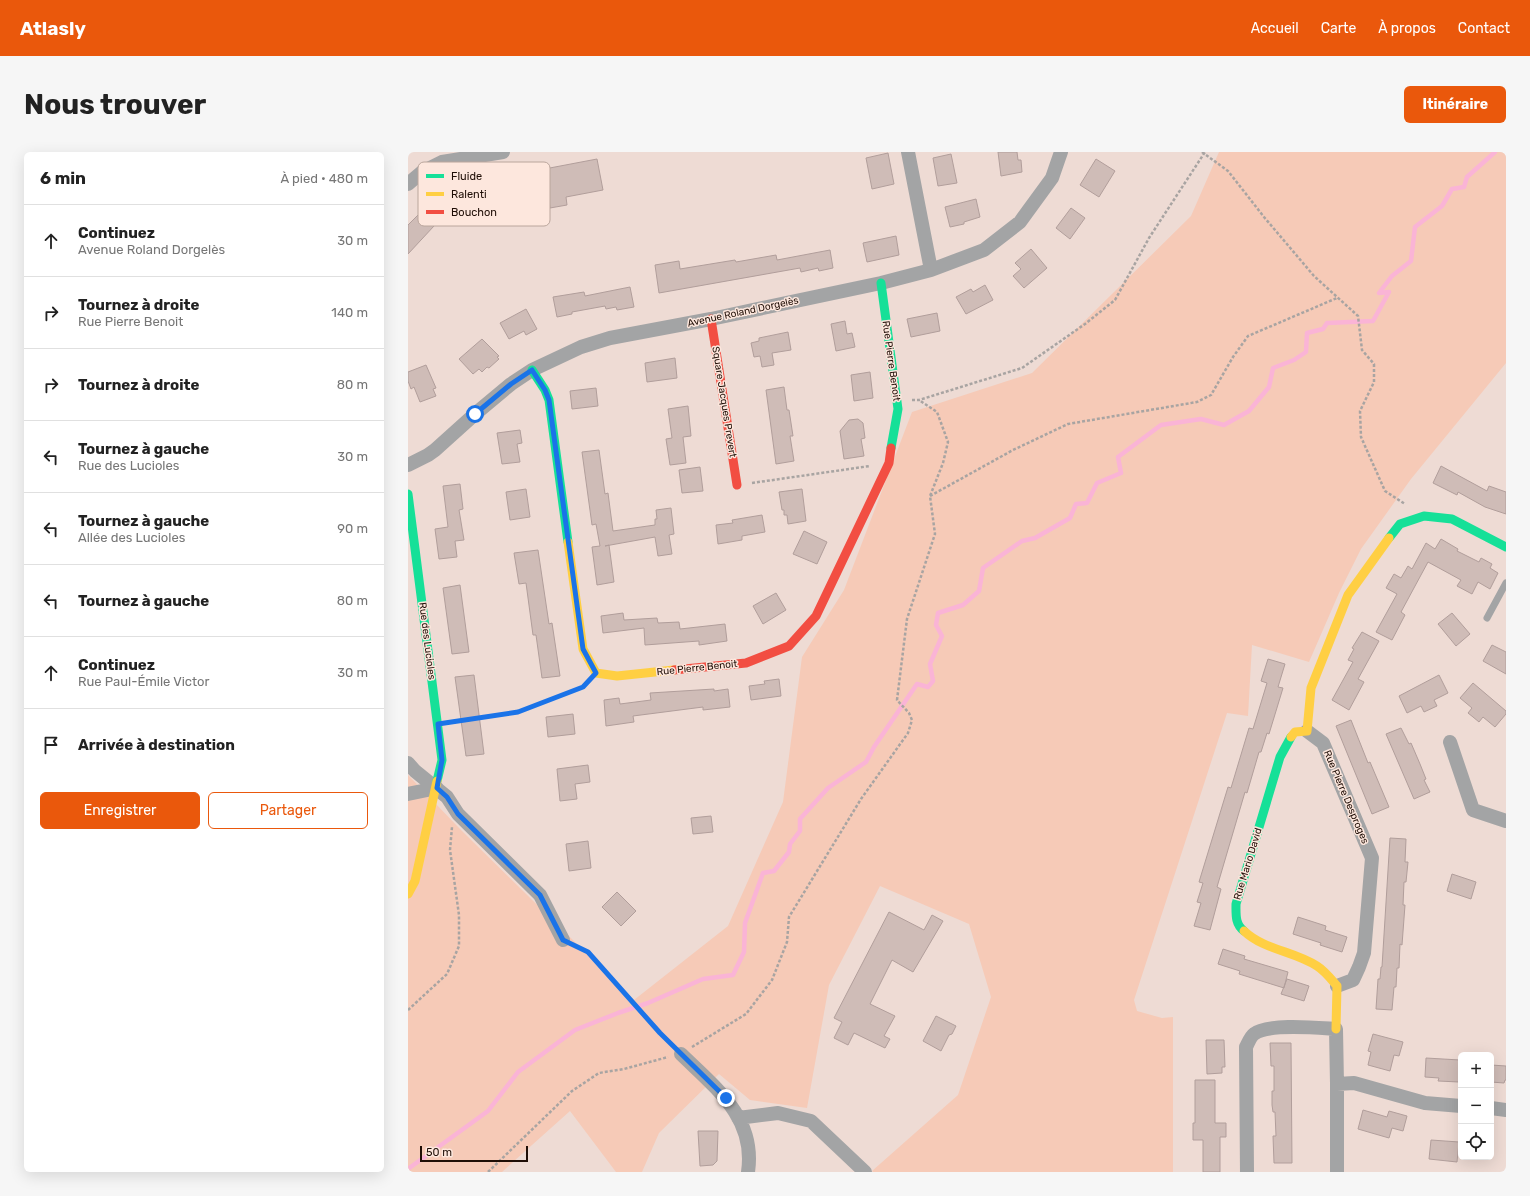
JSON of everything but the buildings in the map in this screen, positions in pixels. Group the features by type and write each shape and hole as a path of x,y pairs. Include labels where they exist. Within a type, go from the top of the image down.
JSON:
{"street":[{"path":"442,162 503,152"},
{"path":"908,152 931,270"},
{"name":"Avenue Roland Dorgelès","path":"408,465 435,450 493,398 532,370 581,347 610,338 711,319 880,283 931,270 984,250 1020,222 1052,178 1061,152"},
{"path":"408,184 418,175"},
{"name":"Rue Pierre Benoit","path":"596,673 617,676 746,663 789,646 816,616 888,463 898,409 880,283"},
{"name":"Square Jacques Prevert","path":"711,319 737,485"},
{"path":"532,370 545,390 549,400 583,649 596,673"},
{"name":"Rue des Lucioles","path":"408,494 442,760 437,788 415,881 408,894"},
{"path":"1307,731 1311,688 1348,595 1400,524 1424,516 1452,519 1506,547"},
{"name":"Rue Pierre Desproges","path":"1307,731 1323,743 1372,858 1364,953 1360,967 1353,980 1337,986"},
{"name":"Rue Mario David","path":"1307,731 1295,732 1287,742 1280,757 1236,904 1236,921 1246,934 1260,943 1297,956 1318,966 1337,986"},
{"path":"1450,742 1473,810 1506,821"},
{"path":"408,763 415,771 447,797 458,814 540,895 563,940"},
{"path":"408,794 437,788"},
{"path":"1337,986 1337,1172"},
{"path":"1247,1172 1246,1047 1250,1040 1254,1034 1268,1028 1308,1027 1336,1029"},
{"path":"681,1054 726,1098 746,1130 750,1163 748,1172"},
{"path":"1337,1084 1354,1083 1425,1103 1458,1106"},
{"path":"1494,1108 1506,1110"},
{"path":"738,1118 778,1113 811,1120 865,1172"}],"lane":[{"path":"1487,618 1506,583"}],"path":[{"path":"897,400 919,400 1022,368 1085,324 1115,300 1149,238 1204,152 1228,171 1264,217 1314,276 1358,316 1362,350 1374,364 1374,382 1360,411 1361,437 1385,491 1424,516"},
{"path":"930,496 1013,450 1068,424 1197,402 1211,395 1233,357 1248,336 1337,298"},
{"path":"488,1172 572,1091 599,1073 624,1069 681,1054 746,1014 772,980 787,942 789,917 861,799 908,734 912,720 909,713 896,700 907,619 935,534 930,496 943,463 948,442 937,412 919,400"},
{"path":"737,485 888,463"},
{"path":"438,724 518,712 583,687 596,673"},
{"path":"408,1010 447,974 459,946 459,914 450,850 452,827 458,814"},
{"path":"563,940 588,952 643,1015 681,1054"}],"shaded area":[{"path":"1219,152 1506,152 1506,363 1411,479 1361,549 1339,593 1309,662 1252,645 1248,716 1227,713 1134,1000 1137,1011 1162,1018 1173,1017 1173,1172 873,1172 872,1171 958,1095 991,997 969,924 880,886 829,985 807,1108 750,1100 719,1074 659,1133 642,1172 616,1172 570,1111 502,1172 408,1172 408,775 461,830 634,1000 728,926 783,802 802,657 844,590 912,412 1032,373 1191,216"}],"waterway":[{"path":"408,1169 488,1111 518,1072 575,1030 648,1003 703,979 733,975 744,952 745,923 763,873 774,871 789,852 790,844 800,831 800,819 828,788 866,762 874,747 917,684 928,687 933,681 930,664 942,636 936,625 938,613 963,605 979,591 983,568 1022,541 1035,538 1070,518 1076,504 1087,503 1097,483 1121,473 1118,457 1161,425 1201,419 1224,425 1249,411 1269,387 1273,368 1294,360 1306,352 1307,333 1323,329 1327,323 1373,321 1389,292 1379,293 1392,276 1411,261 1415,227 1442,206 1452,189 1464,187 1467,177 1495,152"}],"traffic: fast":[{"path":"881,283 898,409 891,448"},
{"path":"532,370 545,390 549,400 568,542"},
{"path":"408,494 442,760 437,781"},
{"path":"1389,538 1400,524 1424,516 1452,519 1506,547"},
{"path":"1244,931 1239,925 1236,916 1236,904 1280,757 1291,737"}],"traffic: slow":[{"path":"1291,737 1295,732 1307,731 1311,688 1348,595 1389,538"},
{"path":"568,542 583,649 596,673 617,676 674,670"},
{"path":"408,894 415,881 437,781"},
{"path":"1244,931 1261,942 1308,961 1328,975 1337,986 1336,1029"}],"traffic: jam":[{"path":"711,319 737,485"},
{"path":"674,670 746,663 789,646 816,616 889,463 891,448"}],"route":[{"path":"475,414 511,384 532,370 545,390 549,400 583,649 596,673 583,687 518,712 438,724 442,760 437,788 447,797 458,814 540,895 563,940 588,952 660,1033 726,1098"}]}
